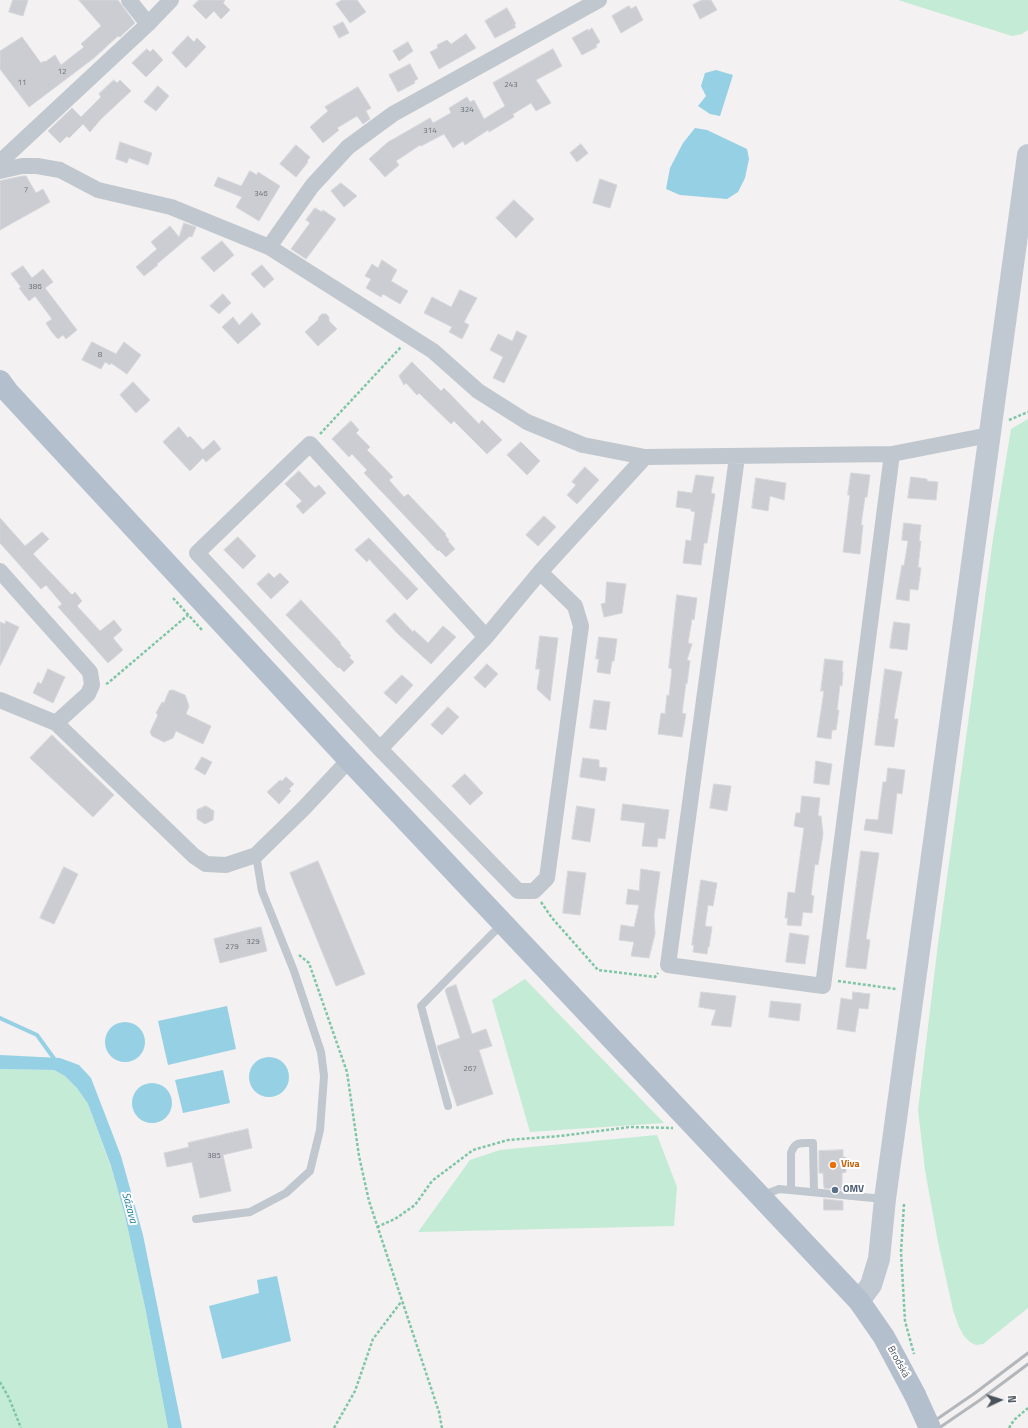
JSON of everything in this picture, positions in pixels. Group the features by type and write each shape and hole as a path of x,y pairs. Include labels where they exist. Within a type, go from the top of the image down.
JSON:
{"main road":[{"name":"Brodská","path":"0,380 8,392 349,760 859,1301 884,1337 915,1395 930,1428"}],"street":[{"path":"129,0 148,24"},
{"path":"0,162 148,24 171,0"},
{"path":"268,247 312,186 348,147 393,114 599,0"},
{"path":"859,1301 871,1285 879,1259 885,1199 913,991 997,428 1028,155"},
{"path":"0,171 22,166 37,166 60,170 98,190 171,207 268,247 433,351 478,391 527,422 583,444 645,457 892,454 997,428"},
{"path":"486,637 310,444 197,553 380,749 518,891 534,891 547,878 581,626 575,606 540,572"},
{"path":"737,457 668,965 823,986 892,454"},
{"path":"380,749 486,637 540,572 645,457"},
{"path":"0,571 90,672 92,685 88,694 56,723"},
{"path":"0,700 56,723 194,856 206,864 226,865 256,855 304,808 349,760"}],"lane":[{"path":"196,1219 250,1212 286,1193 310,1172 320,1130 324,1076 319,1045 283,942 262,891 256,855"},
{"path":"448,1106 421,1006 492,934 504,924"},
{"path":"791,1190 791,1153 793,1148 796,1144 813,1143 814,1192"},
{"path":"761,1196 779,1189 885,1199"}],"path":[{"path":"310,444 411,337"},
{"path":"997,428 1028,412"},
{"path":"92,685 108,683 188,615"},
{"path":"534,891 552,918 598,970 655,976 668,965"},
{"path":"283,942 309,963 347,1072 359,1156 369,1201 439,1412 442,1428"},
{"path":"824,979 913,991"},
{"path":"377,1227 395,1219 415,1205 432,1181 473,1150 508,1140 560,1136 630,1127 675,1128"},
{"path":"334,1428 355,1391 373,1339 401,1301"},
{"path":"0,1382 9,1398 20,1428"},
{"path":"1010,1428 1014,1420 1028,1408"}],"green space":[{"path":"898,0 1028,0 1028,30 1022,34 1012,36"},
{"path":"1028,419 1028,1308 983,1344 976,1345 964,1336 953,1310 938,1242 925,1170 918,1110 938,944 993,539 1011,429"},
{"path":"525,979 664,1123 530,1132 492,1000"},
{"path":"0,1069 54,1070 65,1076 77,1088 88,1104 112,1170 125,1216 145,1307 168,1428 0,1428"},
{"path":"657,1135 677,1187 674,1226 418,1232 470,1160 500,1150"}],"water":[{"path":"716,70 733,75 720,116 710,114 698,106 706,96 701,86 705,73"},
{"path":"695,128 707,130 747,149 749,159 745,178 738,192 727,199 680,195 666,189 670,168 683,143"},
{"path":"227,1006 236,1049 168,1065 158,1021"},
{"path":"125,1022 136,1025 142,1031 145,1042 142,1053 136,1059 125,1062 114,1059 108,1053 105,1042 108,1031 114,1025"},
{"name":"Sázava","path":"0,1055 60,1058 79,1065 91,1078 121,1156 143,1235 182,1428 168,1428 145,1307 125,1216 111,1166 88,1104 77,1088 65,1076 54,1070 0,1069"},
{"path":"269,1057 280,1060 286,1066 289,1077 286,1088 280,1094 269,1097 258,1094 252,1088 249,1077 252,1066 258,1060"},
{"path":"223,1070 230,1103 183,1113 175,1080"},
{"path":"152,1083 163,1086 169,1092 172,1103 169,1114 163,1120 152,1123 141,1120 135,1114 132,1103 135,1092 141,1086"},
{"path":"277,1276 291,1341 222,1359 209,1306 259,1293 257,1280"}],"building":[{"path":"13,0 28,0 23,16 9,12"},
{"path":"79,0 118,0 135,23 94,58 29,107 0,69 0,51 22,37 41,63 55,55 61,65 84,47 81,44 101,26"},
{"path":"199,0 225,0 223,3 230,10 221,19 214,11 206,19 193,6"},
{"path":"342,0 357,0 366,12 350,23 336,4"},
{"path":"702,0 711,0 717,10 700,19 693,5"},
{"path":"629,6 631,9 636,6 643,20 621,33 612,16"},
{"path":"507,8 516,24 514,25 516,27 495,38 485,21"},
{"path":"343,22 349,33 339,38 333,27"},
{"path":"592,28 600,42 596,45 597,47 582,55 572,38"},
{"path":"466,34 476,48 439,69 430,52 438,48 437,45 447,40 451,44"},
{"path":"188,36 194,42 197,38 206,47 186,68 172,53"},
{"path":"408,42 413,51 399,61 393,51"},
{"path":"147,49 150,52 153,49 163,60 146,77 132,63"},
{"path":"553,49 562,66 536,80 551,103 536,111 531,103 513,114 514,117 489,132 488,130 465,145 463,141 453,148 444,134 421,146 420,145 396,161 399,165 385,177 369,159 388,142 430,118 433,123 451,113 449,108 467,97 470,102 474,100 484,119 505,106 493,83"},
{"path":"410,64 418,79 414,81 415,83 398,92 389,75"},
{"path":"114,80 117,83 120,80 131,91 101,119 90,132 83,124 69,138 67,136 60,143 48,131 72,108 81,117 101,97 99,94"},
{"path":"158,86 169,96 156,111 144,102"},
{"path":"358,87 371,108 366,111 370,119 363,124 357,116 337,128 339,130 323,143 310,127 328,111 325,107"},
{"path":"120,142 152,153 148,165 129,158 127,163 116,159"},
{"path":"581,144 588,153 577,162 570,153"},
{"path":"296,145 310,157 307,161 308,162 296,177 280,164"},
{"path":"250,171 257,175 258,172 280,186 259,221 236,207 242,197 214,186 218,177 241,186"},
{"path":"26,176 36,193 43,189 50,202 0,230 0,181"},
{"path":"600,179 617,185 610,208 593,203"},
{"path":"341,183 357,196 344,207 331,191"},
{"path":"514,200 534,219 516,238 496,218"},
{"path":"315,208 322,212 323,210 336,219 306,259 291,249 310,223 306,220"},
{"path":"184,223 196,227 192,237 190,236 144,276 136,267 157,249 151,242 170,226 179,237"},
{"path":"222,241 234,255 214,272 201,258"},
{"path":"382,260 397,270 391,281 408,291 400,304 383,294 381,297 366,288 371,279 365,276 372,264 378,268"},
{"path":"262,265 274,279 264,288 251,274"},
{"path":"23,266 32,278 43,269 53,282 45,288 77,330 66,339 63,335 58,339 51,331 46,323 52,319 35,296 29,301 19,288 21,287 11,274"},
{"path":"460,290 477,298 464,322 469,325 462,339 449,332 452,327 424,313 432,297 451,307"},
{"path":"223,294 231,303 219,314 210,306"},
{"path":"252,313 261,324 238,344 222,327 233,317 239,325"},
{"path":"322,314 326,314 329,317 329,321 337,329 318,346 305,332 318,320"},
{"path":"517,331 527,336 504,383 493,378 503,357 490,350 498,334 512,341"},
{"path":"92,342 116,354 124,342 141,355 127,374 111,363 110,365 105,362 101,369 82,360"},
{"path":"412,362 441,391 444,388 479,424 482,420 502,440 487,454 454,421 451,424 419,393 417,395 406,383 404,385 399,376"},
{"path":"133,382 150,400 136,413 120,395"},
{"path":"351,421 359,430 356,433 370,447 367,450 393,477 389,480 404,497 408,494 446,534 445,535 449,540 448,541 455,549 446,557 439,550 438,551 364,473 367,470 352,454 349,457 332,439"},
{"path":"179,427 188,438 190,436 203,450 214,440 221,449 206,462 203,458 190,471 163,442"},
{"path":"521,442 540,461 527,475 507,455"},
{"path":"585,467 599,480 577,504 567,495 576,485 572,482"},
{"path":"299,471 315,488 319,485 326,493 303,514 296,506 302,501 285,484"},
{"path":"851,473 870,475 861,525 863,525 860,554 843,552 850,495 848,495"},
{"path":"696,475 714,477 711,493 715,494 707,543 704,543 701,565 683,563 686,540 691,541 695,512 691,511 691,509 676,507 678,491 692,493"},
{"path":"911,477 938,482 936,500 908,498"},
{"path":"756,478 786,483 784,500 770,496 768,511 752,508"},
{"path":"544,516 556,527 538,546 526,535"},
{"path":"0,518 25,546 42,532 49,539 33,554 72,595 75,592 82,601 77,606 100,631 114,620 122,630 113,638 123,650 108,663 58,607 62,604 46,585 41,589 0,543"},
{"path":"904,523 921,525 918,567 921,568 918,590 910,589 909,601 896,599 908,541 902,540"},
{"path":"238,537 256,556 243,569 224,550"},
{"path":"369,538 418,589 407,600 369,559 367,562 355,550"},
{"path":"269,573 274,578 280,573 289,582 271,599 257,584"},
{"path":"607,582 626,584 622,613 604,617 601,604 605,603"},
{"path":"677,595 697,598 694,620 692,619 688,643 692,644 687,660 690,661 682,713 686,714 682,737 658,734 661,713 665,714 667,695 669,696 672,669 669,668"},
{"path":"301,600 351,656 349,657 354,662 344,672 339,667 338,668 286,615"},
{"path":"395,613 413,632 414,630 428,643 443,626 456,637 431,664 386,621"},
{"path":"6,621 19,627 0,666 0,622 5,624"},
{"path":"894,622 910,624 907,650 890,648"},
{"path":"540,636 558,638 550,701 537,689 540,669 536,669"},
{"path":"599,637 617,639 614,661 612,661 610,674 597,672 599,659 596,659"},
{"path":"825,659 843,661 842,686 840,685 837,710 839,710 836,730 832,730 831,739 817,737 824,691 821,691"},
{"path":"487,664 498,674 485,688 474,678"},
{"path":"48,669 65,677 53,703 33,693 38,682 41,684"},
{"path":"885,669 902,672 894,719 898,719 894,747 875,745"},
{"path":"402,675 413,685 396,704 384,693"},
{"path":"173,690 185,695 189,706 186,714 211,726 203,744 176,731 173,738 164,742 152,736 150,732 158,715 156,713 162,702 164,703 169,691"},
{"path":"594,700 610,702 606,730 590,728"},
{"path":"448,707 459,717 442,735 431,725"},
{"path":"52,735 114,795 93,817 30,758"},
{"path":"202,757 212,762 205,775 195,769"},
{"path":"583,758 599,760 599,767 607,768 605,781 580,777"},
{"path":"816,761 832,764 829,785 814,783"},
{"path":"888,768 905,770 902,794 897,793 892,834 864,830 866,819 878,820 883,782 886,782"},
{"path":"465,774 483,793 470,805 452,786"},
{"path":"286,777 294,784 289,789 291,791 279,804 267,792 280,780 282,781"},
{"path":"714,784 731,786 727,811 710,808"},
{"path":"802,796 820,798 818,816 821,816 823,834 818,865 815,864 811,895 814,896 812,913 803,912 801,926 787,925 788,918 785,918 788,892 795,893 804,828 794,826 796,813 800,813"},
{"path":"623,804 669,810 665,839 658,838 657,847 642,846 645,823 621,820"},
{"path":"206,806 214,811 213,820 205,824 197,819 197,810"},
{"path":"577,806 595,809 590,842 572,839"},
{"path":"861,851 879,853 866,939 870,940 866,969 846,967"},
{"path":"318,861 365,974 336,986 290,873"},
{"path":"64,867 78,874 54,924 40,918"},
{"path":"641,869 660,872 654,915 655,934 649,958 631,956 634,942 619,940 621,925 634,927 639,905 626,904 628,889 639,891"},
{"path":"568,871 586,873 580,915 563,913"},
{"path":"701,880 717,883 713,906 708,905 705,926 712,927 707,954 693,952 694,945 692,945"},
{"path":"261,927 267,951 220,963 214,939"},
{"path":"790,933 809,936 805,964 786,962"},
{"path":"456,985 472,1034 486,1029 492,1046 479,1050 493,1094 457,1106 437,1046 460,1038 445,990"},
{"path":"701,992 736,996 731,1027 711,1025 716,1010 699,1007"},
{"path":"853,992 870,994 868,1009 859,1008 855,1032 837,1029 841,998 852,1000"},
{"path":"771,1001 801,1004 799,1021 769,1017"},
{"path":"248,1129 252,1148 223,1155 231,1191 200,1198 192,1162 167,1167 164,1153 189,1147 188,1143"},
{"name":"Viva","path":"843,1150 843,1157 846,1157 846,1172 842,1173 842,1190 824,1188 823,1173 819,1173 819,1151"},
{"path":"824,1199 843,1201 843,1210 824,1210"}],"waterway":[{"path":"0,1018 37,1035 55,1060"}],"railway":[{"path":"924,1428 975,1393 1028,1353"},
{"path":"939,1428 980,1400 1028,1364"}],"place":[{"name":"Viva","path":"833,1165"},
{"name":"OMV","path":"835,1190"}]}
